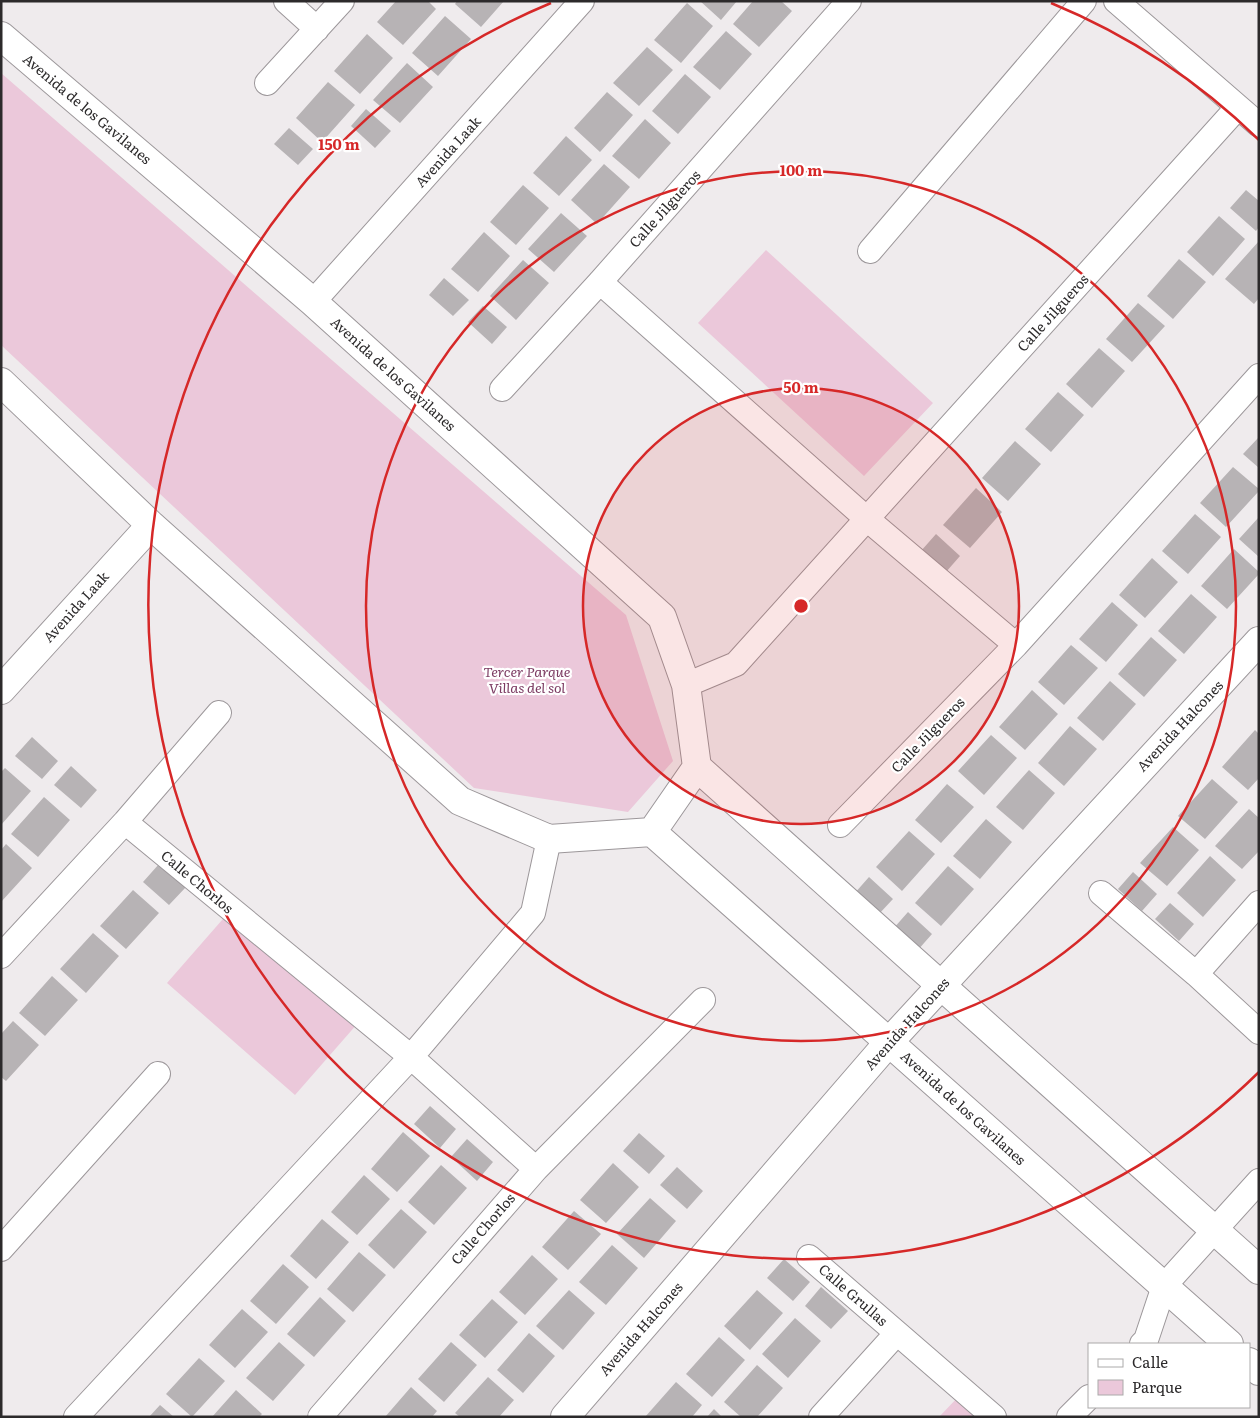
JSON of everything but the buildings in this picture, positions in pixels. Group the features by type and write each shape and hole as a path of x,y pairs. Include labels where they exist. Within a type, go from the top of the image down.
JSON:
{"street":[{"path":"286,1 317,29"},
{"path":"267,83 342,1"},
{"name":"Avenida Laak","path":"313,302 582,1"},
{"name":"Calle Jilgueros","path":"502,389 600,282 849,1"},
{"path":"870,251 1084,1"},
{"path":"1116,1 1259,126"},
{"name":"Avenida de los Gavilanes","path":"1,36 313,302 662,616 686,685 697,767"},
{"name":"Calle Jilgueros","path":"686,685 736,664 1238,107"},
{"path":"600,282 867,519 1016,645"},
{"name":"Calle Jilgueros","path":"840,825 1016,645 1259,376"},
{"path":"1,382 151,525 460,801 549,840 652,832 697,767 1259,1270"},
{"name":"Avenida Laak","path":"1,690 151,525"},
{"name":"Avenida Halcones","path":"565,1417 889,1042 1259,640"},
{"path":"1,956 125,822 219,713"},
{"name":"Calle Chorlos","path":"125,822 411,1058 536,1168 320,1417"},
{"name":"Avenida de los Gavilanes","path":"652,832 1228,1343"},
{"path":"76,1417 411,1058 533,913 549,840"},
{"path":"1101,893 1196,974 1259,1032"},
{"path":"1196,974 1259,903"},
{"path":"536,1168 703,1000"},
{"path":"1,1249 158,1074"},
{"path":"1143,1343 1146,1340 1164,1286 1259,1181"},
{"name":"Calle Grullas","path":"809,1257 994,1417"},
{"name":"Calle Grullas","path":"821,1417 897,1333"},
{"path":"1068,1417 1088,1398"}],"green space":[{"name":"Tercer Parque Villas del sol","path":"1,73 626,615 673,761 628,812 474,788 1,345"},
{"path":"766,250 933,403 864,476 698,323"},
{"path":"236,904 365,1015 295,1095 167,983"},
{"path":"959,1396 981,1417 939,1417"}]}
